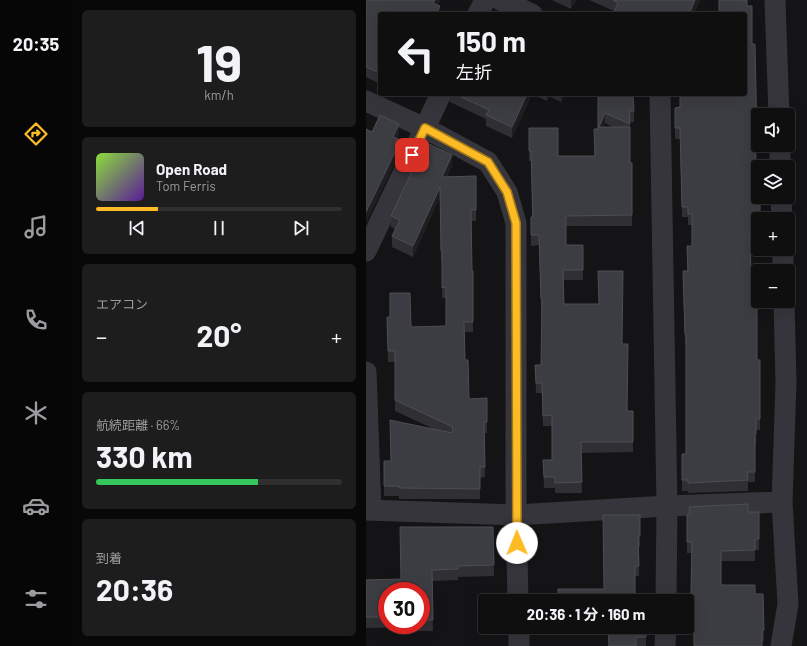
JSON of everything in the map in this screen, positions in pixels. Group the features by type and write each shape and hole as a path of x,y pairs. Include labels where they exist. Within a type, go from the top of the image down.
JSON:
{"street":[{"path":"479,12 485,0"},
{"path":"500,0 527,12"},
{"path":"775,0 779,108"},
{"path":"366,251 440,96"},
{"path":"660,96 668,506 666,594"},
{"path":"366,101 425,128 488,162 507,192 516,223 516,515 518,594"},
{"path":"781,646 788,604 782,502 786,382 784,308"},
{"path":"366,372 368,510 516,515 668,506 782,502"},
{"path":"519,634 519,646"},
{"path":"665,646 666,634"}],"building":[{"path":"366,0 435,0 433,3 440,6 437,12 378,12 378,72 366,67"},
{"path":"613,0 695,0 690,12 614,12 618,3"},
{"path":"719,0 747,0 747,6 752,6 752,44 755,44 756,108 751,108 751,152 756,152 756,160 751,160 751,204 760,204 760,212 751,212 751,308 757,308 757,360 760,360 760,419 756,419 755,472 747,472 748,480 688,483 688,480 682,480 682,454 686,454 686,334 683,271 688,271 687,246 692,246 692,214 688,214 688,207 682,207 680,128 675,128 675,108 680,107 680,96 747,96 747,12 719,12"},
{"path":"459,96 526,96 512,127 486,115 489,110"},
{"path":"598,96 633,96 634,111 629,111 630,124 605,113 599,127 630,127 632,215 566,216 566,245 583,245 583,270 563,270 564,304 599,304 598,271 623,271 622,344 628,344 627,411 633,411 633,442 581,442 582,482 555,483 555,477 544,477 543,460 552,460 552,415 543,416 542,383 536,383 535,365 541,365 542,298 539,235 531,235 531,217 533,217 529,128 558,128 558,156 595,156 594,129 598,129"},
{"path":"380,115 399,124 393,137 401,140 366,212 366,129 372,132"},
{"path":"429,144 452,155 442,177 476,176 476,210 471,210 473,322 464,322 465,360 468,360 469,399 487,398 487,422 484,422 485,467 480,467 480,489 399,488 399,486 384,486 384,461 391,461 390,420 452,433 453,427 395,400 395,351 388,351 387,317 390,317 390,293 410,293 411,327 446,326 446,287 442,288 440,187 413,246 392,236 400,220 391,216 422,150 425,152"},
{"path":"748,504 748,512 759,512 759,539 755,539 755,550 721,551 721,585 755,585 755,594 763,594 764,630 762,631 762,646 694,646 694,594 691,594 692,542 687,542 687,515 690,515 689,507"},
{"path":"603,515 640,515 640,536 638,536 639,566 635,566 635,594 558,594 558,589 604,589"},
{"path":"400,527 493,527 494,565 458,566 458,569 432,570 433,620 430,620 430,582 378,582 378,617 366,617 366,580 401,579"},
{"path":"608,634 646,634 646,637 636,637 636,646 608,646"}],"route":[{"path":"412,155 425,128 488,162 507,192 516,223 517,543"}]}
